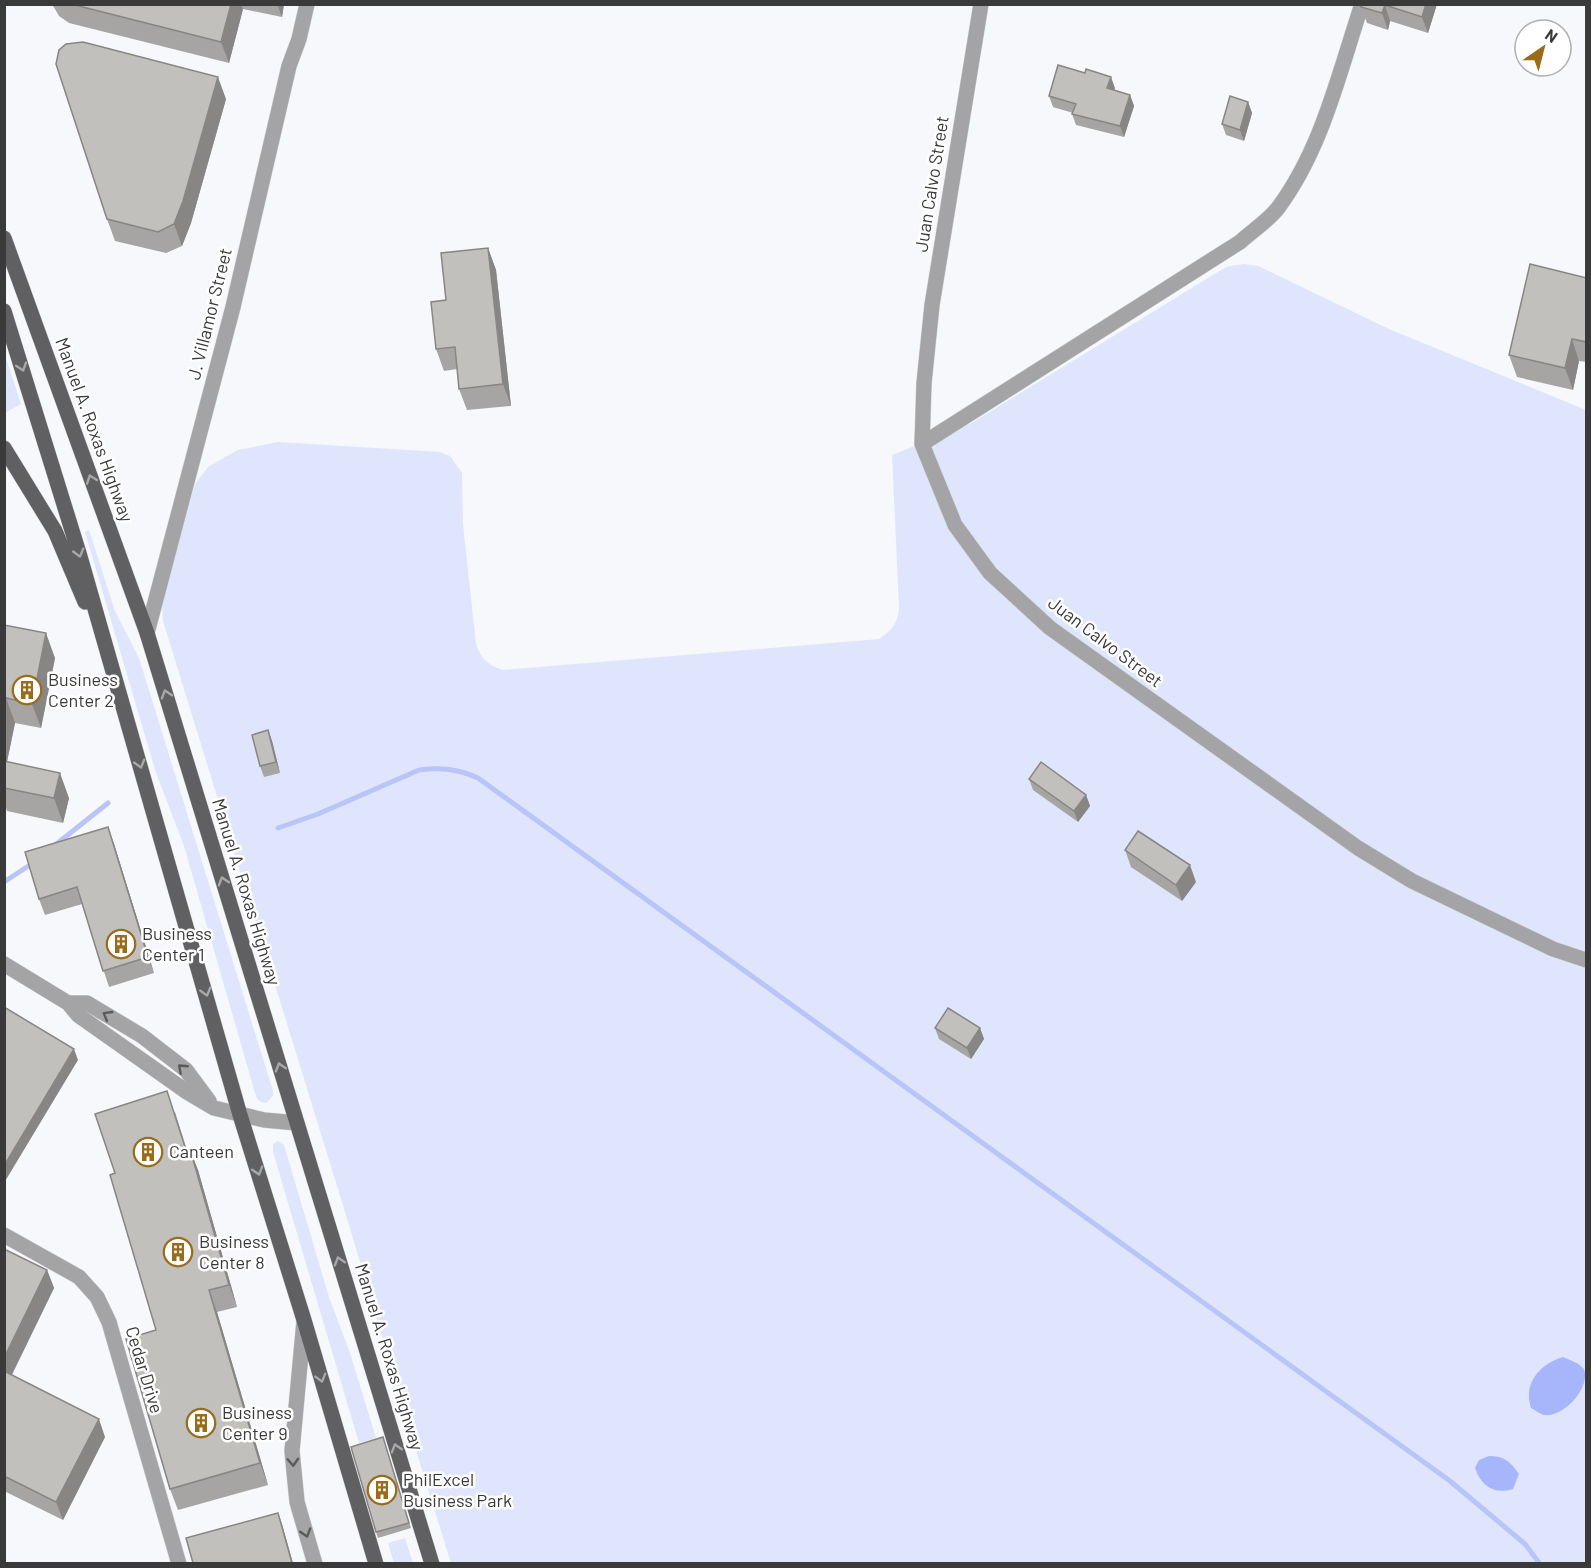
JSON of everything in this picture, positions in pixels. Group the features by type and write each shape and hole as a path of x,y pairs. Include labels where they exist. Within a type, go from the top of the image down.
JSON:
{"main road":[{"name":"Manuel A. Roxas Highway","path":"4,238 147,633 432,1563"},
{"path":"4,283 22,284"},
{"path":"4,311 39,417 240,1115 376,1563"},
{"path":"4,448 54,531 112,668"}],"street":[{"name":"J. Villamor Street","path":"147,633 232,307 289,66 307,4"},
{"name":"Juan Calvo Street","path":"981,4 932,305 924,383 922,444 955,525 990,573 1050,628 1358,848 1422,886 1553,949 1587,960"},
{"path":"922,444 1240,242 1276,210 1309,157 1324,120 1362,4"},
{"path":"4,964 68,1003 87,1003 142,1036 186,1070 214,1108 240,1115 297,1123"},
{"name":"Cedar Drive","path":"4,1235 79,1277 97,1297 109,1322 179,1563"},
{"path":"304,1320 292,1451 297,1502 315,1563"}],"shaded area":[{"path":"1243,264 1258,266 1389,329 1586,410 1586,1563 451,1563 163,621 162,603 195,484 208,467 238,450 278,442 440,452 450,456 462,473 463,524 476,644 486,661 503,670 879,639 894,626 899,606 892,455 970,424 1226,267"},
{"path":"5,355 21,404 4,413"},
{"path":"89,530 115,611 139,658 273,1091 273,1096 266,1103 258,1100 255,1093 184,846 156,773 85,532"},
{"path":"278,1141 284,1145 329,1297 350,1353 376,1438 359,1443 273,1152 273,1144"},
{"path":"1563,1357 1584,1369 1583,1385 1567,1407 1551,1415 1544,1415 1531,1408 1529,1390 1535,1376 1547,1364"},
{"path":"1489,1456 1503,1458 1516,1469 1519,1474 1513,1489 1494,1490 1481,1480 1475,1468 1479,1460"},
{"path":"405,1538 413,1563 394,1563 388,1543"}],"building":[{"path":"71,4 231,4 221,42"},
{"path":"1362,4 1426,4 1422,17 1385,5 1382,13 1361,7"},
{"path":"83,42 218,77 183,201 174,224 158,232 107,219 56,64 59,50 66,44"},
{"path":"1058,65 1085,73 1086,69 1111,77 1107,88 1130,95 1120,126 1072,114 1076,104 1049,96"},
{"path":"1230,96 1248,102 1240,130 1222,124"},
{"path":"488,248 503,384 459,389 455,347 436,349 431,302 446,300 441,253"},
{"path":"1530,264 1587,278 1587,342 1572,339 1565,368 1509,355"},
{"path":"4,625 46,633 32,704 6,698 4,705"},
{"path":"268,730 276,762 260,766 252,735"},
{"path":"4,761 60,773 54,798 4,788"},
{"path":"1041,762 1086,795 1074,811 1029,779"},
{"name":"Business Center 1","path":"108,827 148,957 103,971 77,887 39,899 25,852"},
{"path":"1138,831 1190,865 1176,885 1125,850"},
{"path":"4,1007 74,1049 4,1166"},
{"path":"948,1008 980,1028 967,1048 935,1028"},
{"path":"167,1091 186,1150 190,1149 229,1285 209,1290 260,1463 170,1489 126,1339 156,1330 110,1175 115,1173 95,1114"},
{"path":"4,1249 47,1270 4,1358"},
{"path":"4,1371 99,1419 56,1502 4,1476"},
{"name":"PhilExcel Business Park","path":"383,1437 409,1523 376,1532 351,1447"},
{"path":"278,1513 292,1563 193,1563 186,1538"}],"waterway":[{"path":"278,828 318,814 419,770 449,770 478,778 1450,1481 1525,1544 1540,1564"},
{"path":"54,846 108,803"},
{"path":"4,882 33,863"}],"place":[{"name":"Business Center 2","path":"27,690"},
{"name":"Business Center 1","path":"121,944"},
{"name":"Canteen","path":"148,1152"},
{"name":"Business Center 8","path":"178,1252"},
{"name":"Business Center 9","path":"201,1423"},
{"name":"PhilExcel Business Park","path":"382,1490"}]}
